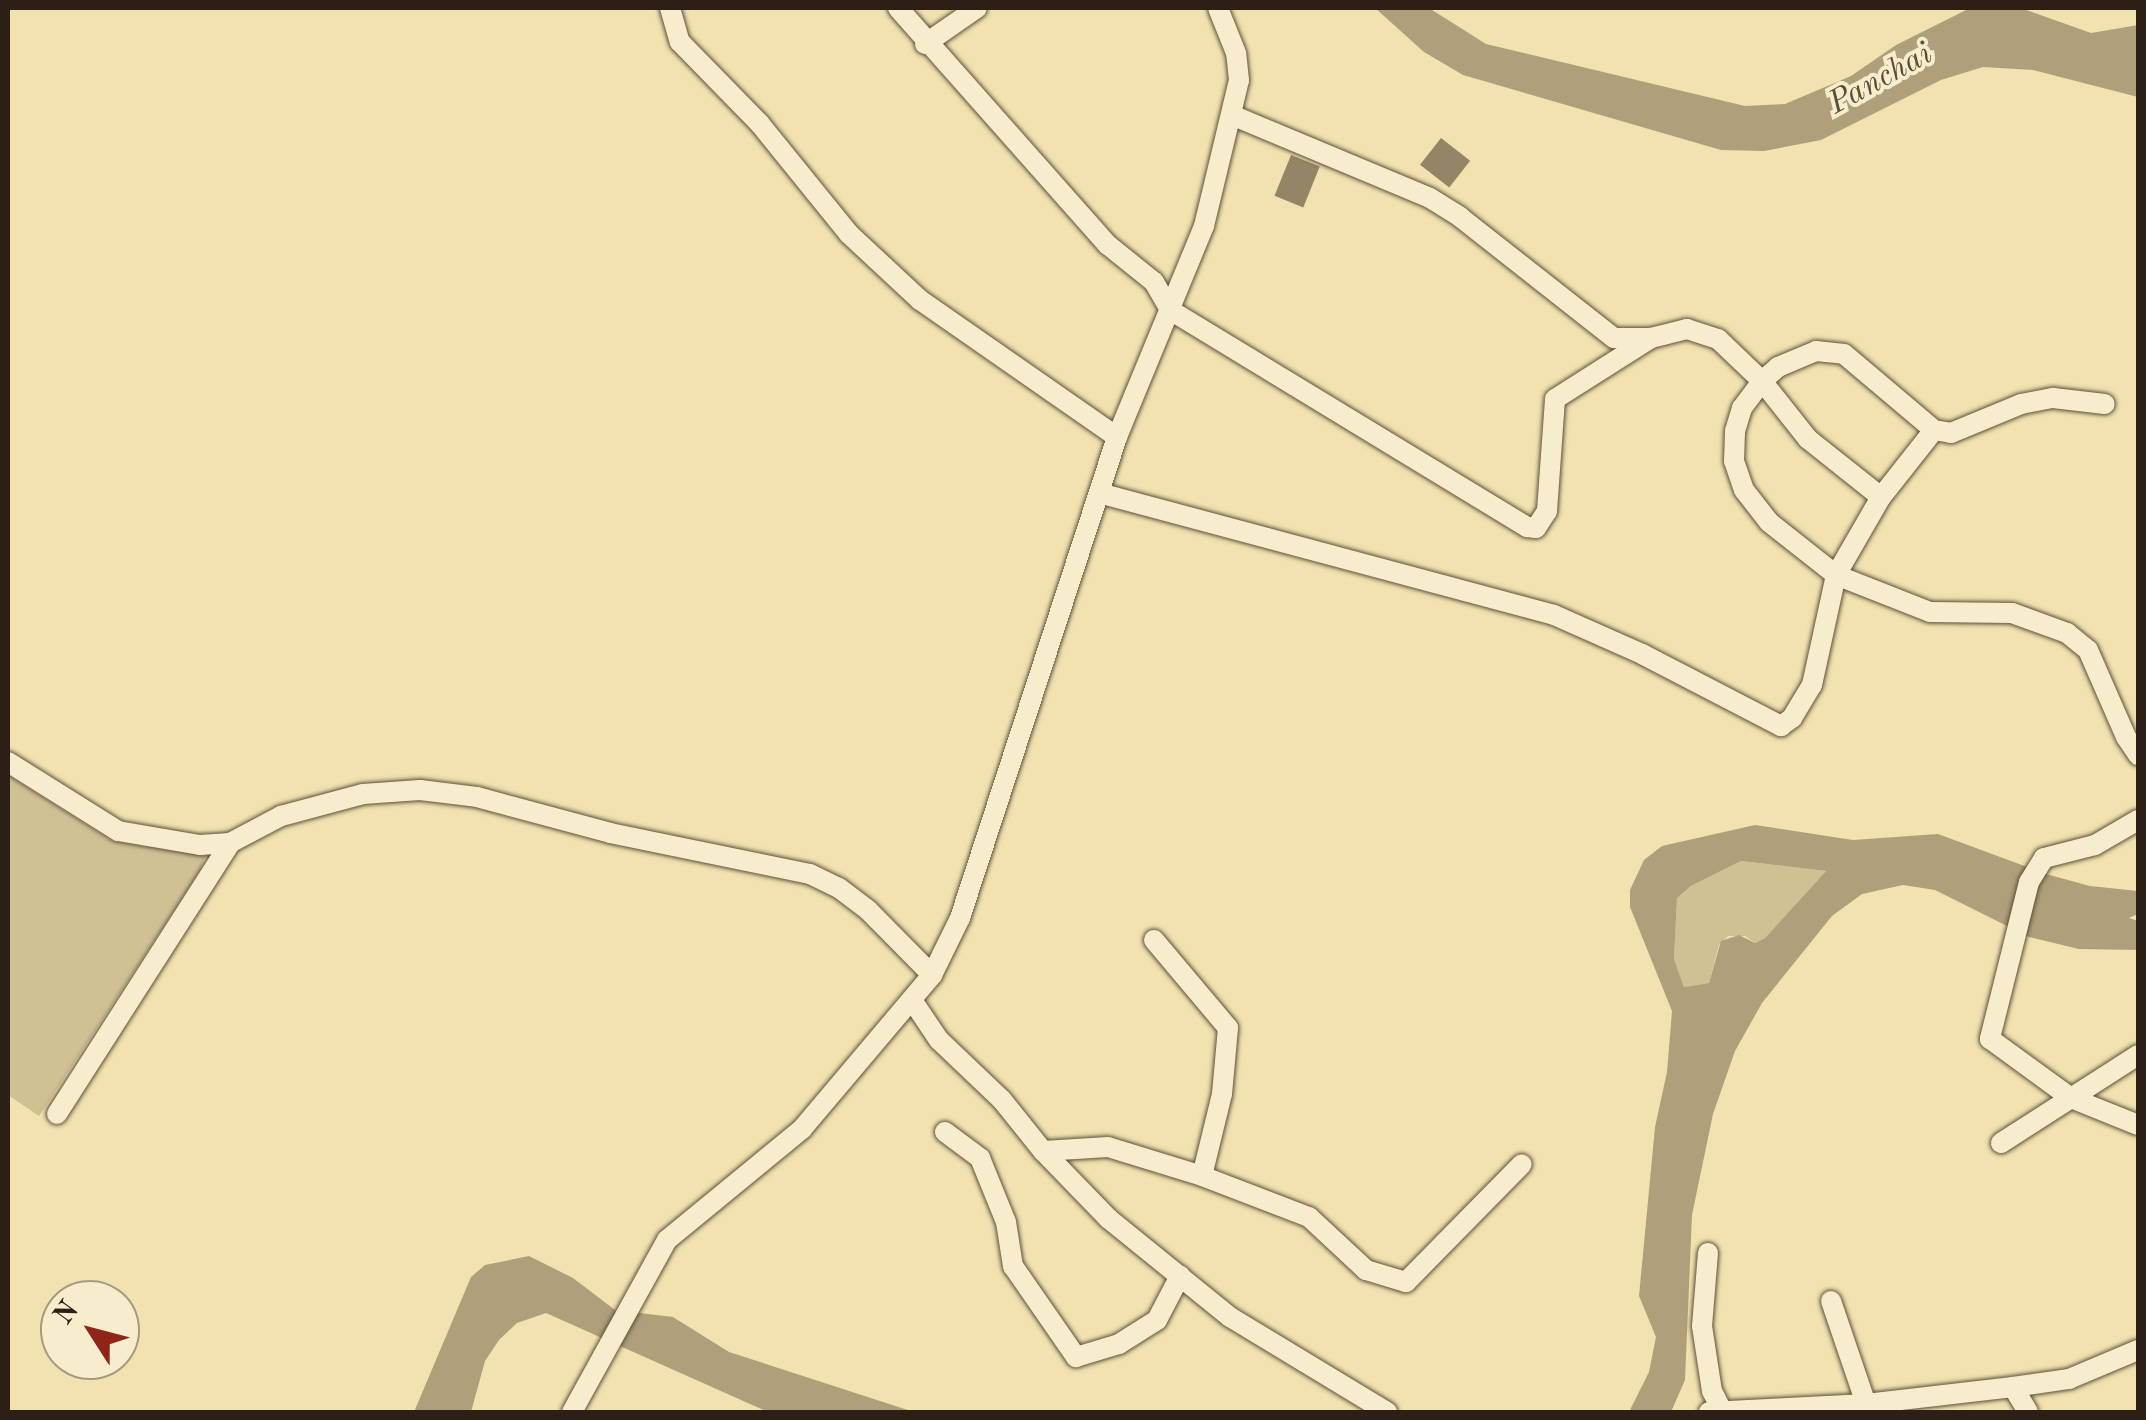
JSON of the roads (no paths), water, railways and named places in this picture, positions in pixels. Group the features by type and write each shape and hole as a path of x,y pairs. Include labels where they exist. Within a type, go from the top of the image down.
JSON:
{"street":[{"path":"670,8 680,42 760,124 849,234 920,300 1117,437"},
{"path":"898,8 925,44 1108,246 1154,282 1170,310 1527,527 1536,528 1547,511 1555,399 1651,338"},
{"path":"925,44 978,8"},
{"path":"582,1410 593,1376 667,1240 802,1129 932,975 960,918 1117,437 1204,226 1234,116 1239,80 1236,53 1218,8"},
{"path":"1234,116 1430,198 1460,217 1598,329 1626,340 1687,329 1703,330 1762,381 1808,438 1881,497"},
{"path":"2105,404 2053,398 2022,404 1952,433 1934,430 1844,354 1816,351 1796,357 1762,381 1742,408 1734,431 1734,461 1744,490 1769,522 1836,575 1930,612 2012,613 2066,633 2088,650 2126,737 2138,755"},
{"path":"1099,493 1554,616 1642,654 1780,726 1792,718 1812,685 1836,575 1881,497 1934,430"},
{"path":"8,762 118,832 151,840 230,843 294,812 363,794 420,790 477,797 610,833 810,874 840,888 868,910 932,975"},
{"path":"2138,820 2095,845 2044,858 2029,882 1990,1039 2071,1098 2138,1126"},
{"path":"57,1114 230,843"},
{"path":"1154,940 1228,1028 1222,1094 1202,1176"},
{"path":"912,1000 939,1040 1002,1100 1043,1151 1110,1219 1230,1317 1387,1412"},
{"path":"2000,1144 2138,1055"},
{"path":"945,1132 980,1158 1006,1222 1013,1266 1076,1358 1120,1344 1156,1320 1180,1276"},
{"path":"1043,1151 1108,1147 1202,1176 1309,1217 1366,1270 1406,1282 1522,1164"},
{"path":"1708,1253 1702,1326 1712,1391 1722,1411"},
{"path":"1831,1301 1866,1404"},
{"path":"1709,1412 1866,1404 1906,1406 2069,1379 2138,1350"},
{"path":"2013,1387 2028,1412"}],"water":[{"name":"Panchai","path":"1375,8 1429,8 1486,44 1745,106 1785,104 1851,76 1896,45 1970,8 2021,8 2091,33 2138,25 2138,97 2033,70 1983,67 1941,80 1821,140 1764,151 1721,150 1463,75 1424,52"},
{"path":"1755,825 1853,840 1938,834 2046,874 2090,886 2138,891 2138,914 2129,918 2138,921 2138,950 2079,949 2029,937 1935,890 1903,885 1862,894 1832,916 1762,1003 1735,1051 1713,1114 1692,1215 1685,1380 1671,1412 1629,1412 1649,1372 1656,1337 1639,1296 1655,1127 1667,1072 1672,1011 1630,907 1630,890 1644,860 1662,846","holes":["1741,861 1826,871 1765,938 1755,943 1739,935 1721,941 1709,983 1684,987 1674,959 1677,898 1691,886"]},
{"path":"529,1256 573,1278 615,1310 673,1317 729,1352 914,1412 768,1412 546,1313 517,1323 499,1340 485,1361 471,1412 414,1412 471,1277 485,1265"}]}
